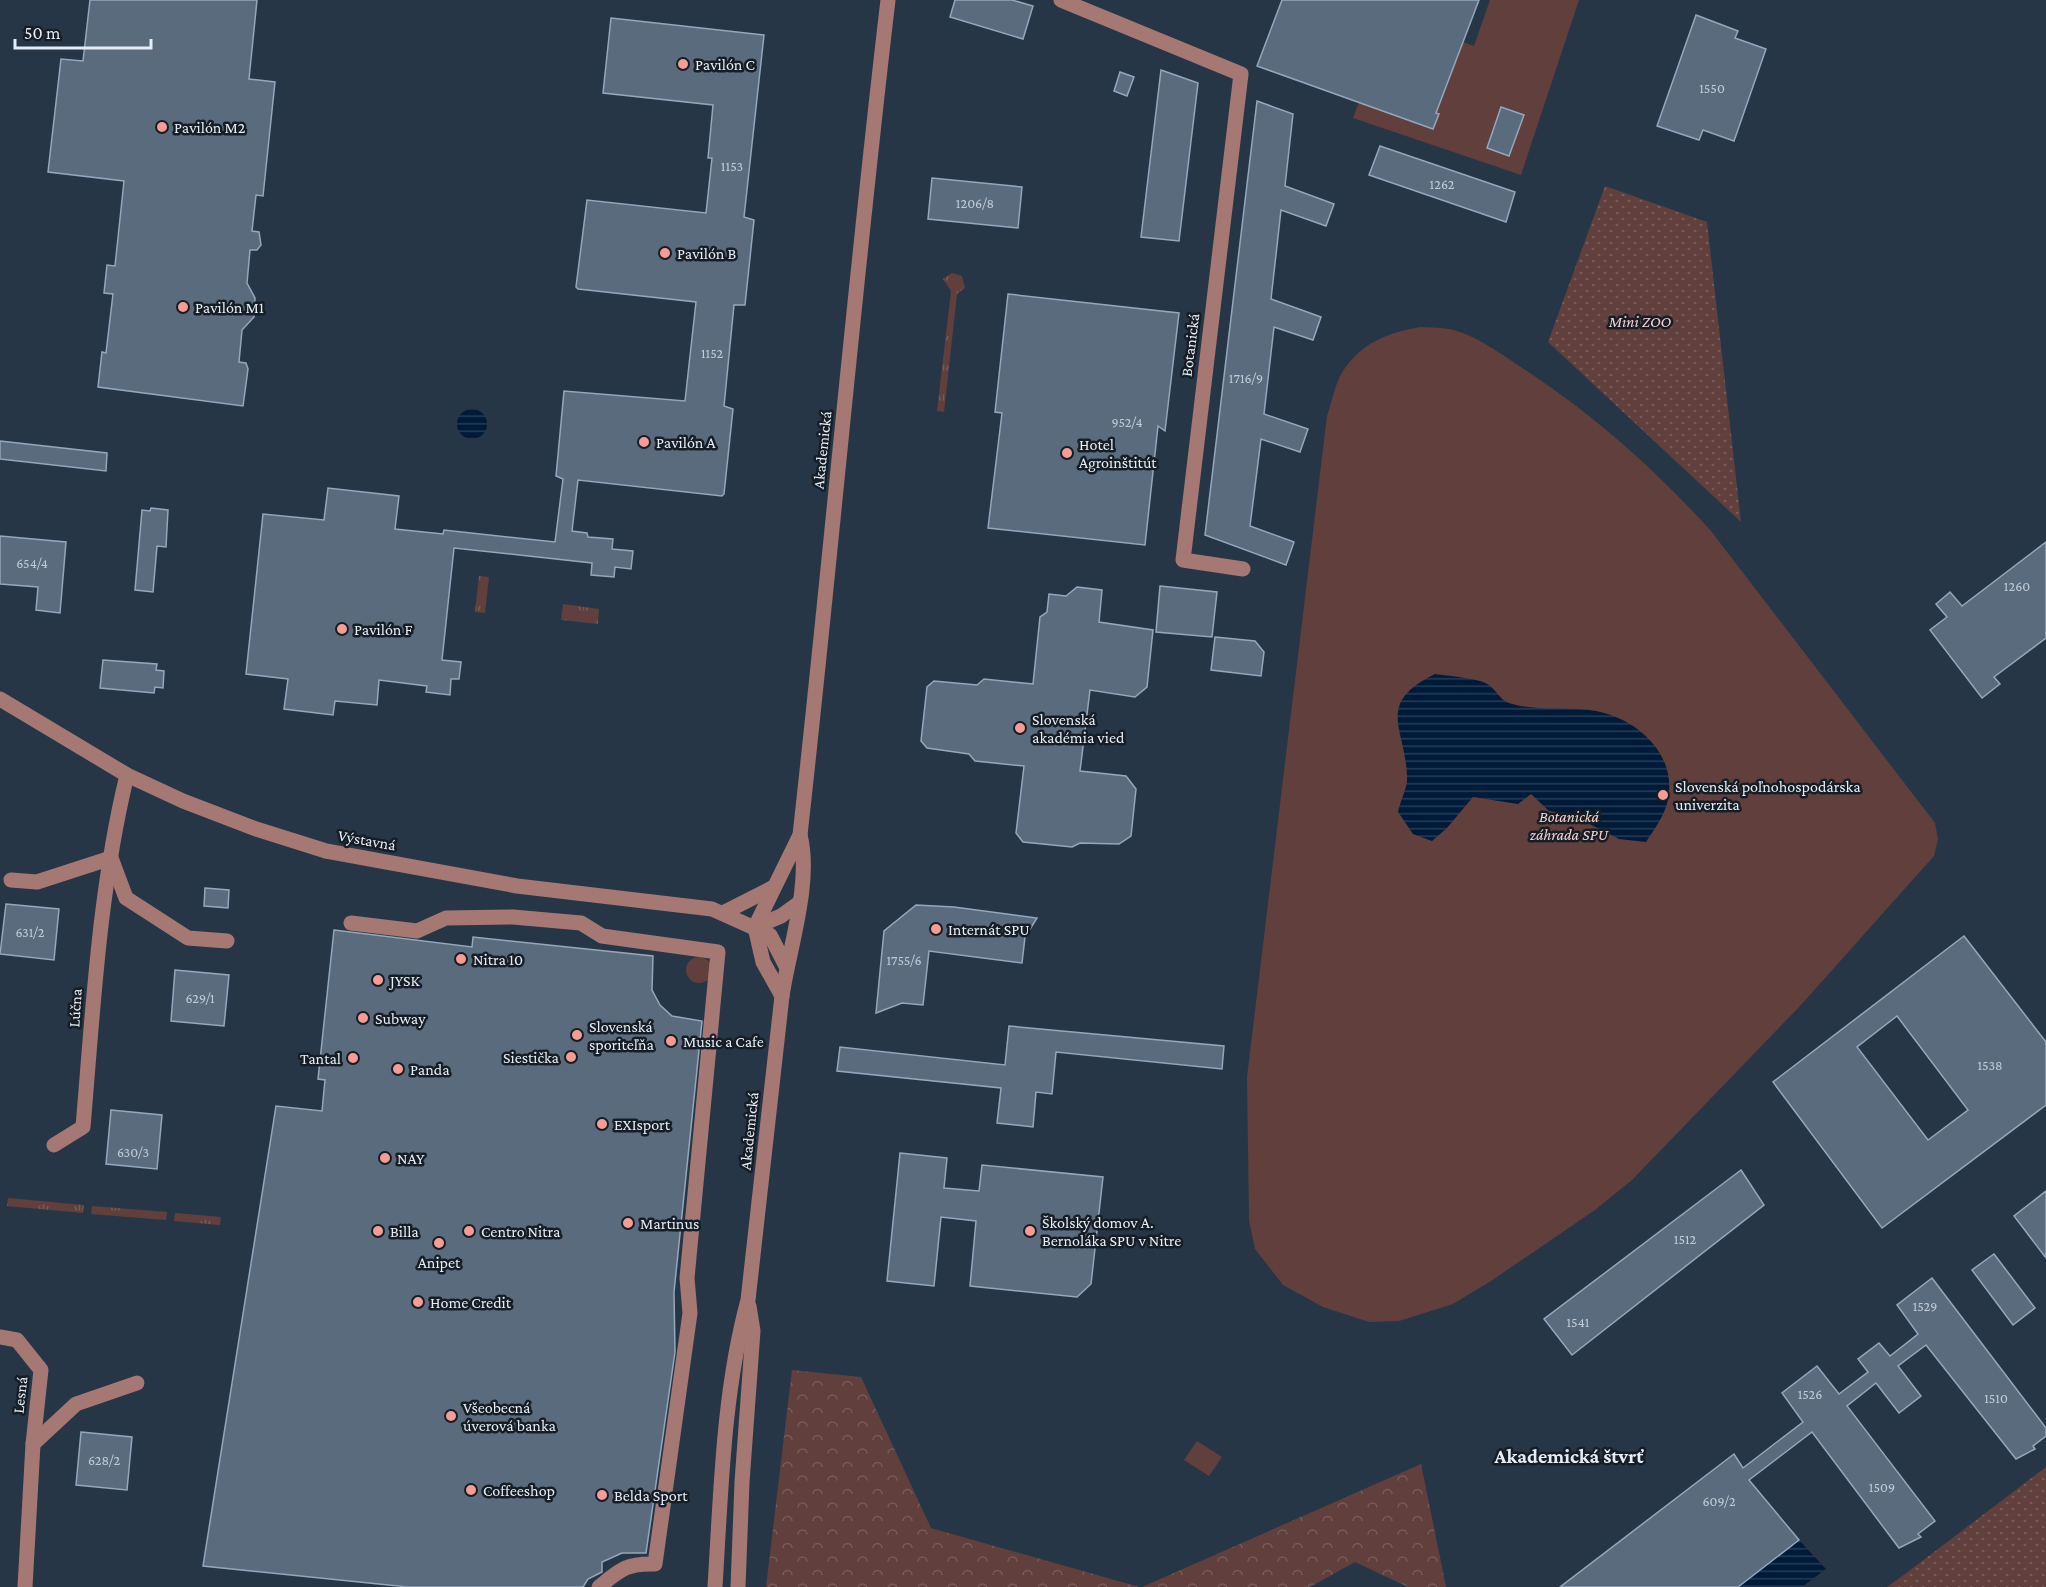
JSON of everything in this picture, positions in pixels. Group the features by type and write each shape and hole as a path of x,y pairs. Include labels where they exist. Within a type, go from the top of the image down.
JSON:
{"street":[{"name":"Akademická","path":"715,1587 722,1479 738,1338 748,1300 786,966 797,933 804,849 800,835 819,677 858,255 888,0"},
{"name":"Botanická","path":"1061,0 1240,74 1183,560 1243,569"},
{"name":"Výstavná","path":"0,699 127,775 193,805 326,851 517,886 702,908 723,913 770,935 786,966"},
{"name":"Lúčna","path":"54,1145 82,1127 96,976 111,858 127,775"},
{"path":"782,996 763,962 755,927 772,888 800,835"},
{"path":"11,879 37,882 111,858 126,898 188,938 227,941"},
{"path":"723,913 772,888"},
{"path":"755,927 781,916 799,903"},
{"path":"351,923 417,931 446,918 524,918 581,923 602,936 718,952 687,1278 690,1313 655,1564 638,1563 622,1568 605,1582"},
{"name":"Akademická","path":"738,1587 742,1482 753,1331 748,1300"},
{"name":"Lesná","path":"0,1337 17,1340 41,1370 33,1444 25,1587"},
{"path":"33,1444 76,1404 138,1383"}],"green space":[{"path":"1490,0 1579,0 1521,175 1353,118 1359,102 1433,129 1439,114 1436,113 1463,42 1474,46"},
{"name":"Mini ZOO","path":"1605,186 1707,222 1741,522 1548,342"},
{"path":"952,273 962,276 965,288 957,294 944,412 937,411 951,291 943,279"},
{"name":"Botanická záhrada SPU","path":"1421,327 1445,328 1462,333 1497,351 1548,385 1598,423 1667,485 1711,531 1935,823 1938,839 1934,856 1800,1006 1632,1180 1595,1210 1453,1304 1399,1321 1369,1322 1323,1307 1283,1285 1255,1249 1249,1220 1247,1077 1327,416 1340,376 1358,353 1377,340"},
{"path":"479,576 489,577 485,613 475,612"},
{"path":"563,604 599,609 598,624 561,620"},
{"path":"699,957 708,961 712,970 708,979 699,983 690,979 686,970 690,961"},
{"path":"8,1198 84,1205 83,1213 7,1206"},
{"path":"92,1206 167,1212 166,1220 91,1214"},
{"path":"175,1213 221,1217 220,1225 174,1221"},
{"path":"792,1370 861,1377 931,1528 1139,1587 766,1587"},
{"path":"1197,1441 1222,1457 1209,1476 1184,1460"},
{"path":"1421,1464 1446,1587 1408,1587 1355,1562 1310,1587 1142,1587"},
{"path":"2046,1467 2046,1587 1887,1587 1909,1571"}],"water":[{"path":"472,409 482,414 487,424 482,434 472,439 462,434 457,424 462,414"},
{"path":"1435,674 1484,683 1492,687 1503,700 1519,706 1596,711 1624,721 1637,729 1658,750 1669,777 1666,806 1646,842 1619,839 1570,814 1549,811 1531,794 1518,804 1473,797 1447,828 1432,841 1413,834 1398,812 1407,781 1398,720 1399,708 1404,697 1416,685"},
{"path":"1799,1540 1826,1569 1802,1587 1738,1587"}],"building":[{"path":"90,0 257,0 249,79 275,82 263,196 256,195 252,231 259,232 261,245 257,250 250,250 247,283 255,298 254,317 242,330 239,362 246,363 248,369 243,406 98,387 102,352 106,353 113,294 104,293 107,265 115,266 124,181 48,172 61,59 83,61"},
{"path":"955,0 1012,0 1033,6 1023,39 950,17"},
{"path":"1282,0 1479,0 1436,113 1439,114 1433,129 1257,66"},
{"path":"1696,15 1738,31 1735,38 1766,49 1734,141 1703,130 1699,140 1657,126"},
{"path":"611,18 764,35 744,217 754,220 745,305 734,305 724,406 733,409 724,494 722,496 578,480 572,531 587,533 588,537 613,539 612,549 633,551 631,569 615,567 614,577 591,575 592,563 454,548 442,660 461,662 459,679 451,679 450,695 426,692 427,686 379,680 377,705 335,701 333,715 284,709 288,679 246,674 263,514 324,520 328,488 399,496 395,529 443,534 444,530 555,542 563,479 556,476 564,391 685,401 696,302 576,287 587,200 706,213 712,158 708,158 713,105 603,93"},
{"path":"1161,70 1198,83 1179,241 1141,237"},
{"path":"1120,72 1134,77 1127,96 1114,91"},
{"path":"1257,101 1293,114 1285,186 1334,204 1326,226 1281,210 1271,299 1321,317 1313,340 1274,327 1264,414 1308,429 1300,452 1261,439 1250,526 1294,542 1286,565 1205,535"},
{"path":"1501,107 1524,115 1509,156 1487,148"},
{"path":"1380,146 1515,192 1506,222 1369,175"},
{"path":"932,178 1022,187 1018,228 928,219"},
{"path":"1008,294 1179,313 1165,431 1158,426 1145,545 988,528 1002,413 995,412"},
{"path":"0,441 107,453 106,471 0,459"},
{"path":"151,508 168,510 166,547 157,546 153,592 135,590 142,510 150,511"},
{"path":"0,536 66,542 60,613 36,610 38,587 0,584"},
{"path":"2046,542 2046,638 1994,677 2000,684 1982,698 1930,630 1947,617 1936,604 1950,592 1962,606"},
{"path":"1160,586 1217,592 1212,637 1156,632"},
{"path":"1077,587 1102,590 1099,622 1153,630 1147,687 1135,697 1090,690 1080,771 1126,776 1136,789 1131,836 1119,844 1080,843 1072,847 1023,842 1016,833 1024,766 975,761 969,754 927,748 921,741 927,687 934,681 977,685 984,679 1033,684 1040,617 1047,612 1049,594 1066,596"},
{"path":"1215,637 1255,641 1264,652 1261,676 1211,670"},
{"path":"103,660 157,664 156,670 164,671 163,688 155,687 154,693 100,688"},
{"path":"205,888 229,890 228,908 204,906"},
{"path":"6,904 59,909 54,960 0,954"},
{"path":"916,905 954,907 1037,918 1025,937 1022,963 929,951 923,1005 902,1003 876,1013 884,931"},
{"name":"Centro Nitra","path":"334,930 472,947 473,937 653,956 652,990 660,1005 672,1016 702,1021 674,1292 675,1352 646,1553 622,1553 602,1562 602,1572 588,1579 583,1587 408,1587 203,1566 276,1106 322,1111 325,1080 318,1079"},
{"path":"1964,936 2046,1042 2046,1105 1882,1228 1773,1082","holes":["1897,1016 1968,1110 1928,1140 1857,1047"]},
{"path":"175,970 229,975 224,1026 171,1021"},
{"path":"1009,1026 1224,1046 1222,1069 1056,1052 1052,1094 1036,1092 1033,1127 997,1123 1001,1088 837,1071 840,1047 1005,1065"},
{"path":"111,1110 162,1115 157,1169 106,1164"},
{"path":"900,1153 947,1158 944,1188 979,1191 982,1165 1103,1177 1091,1284 1077,1297 970,1286 976,1221 941,1217 934,1286 887,1281"},
{"path":"1741,1170 1764,1205 1572,1355 1544,1319"},
{"path":"2046,1191 2046,1258 2014,1216"},
{"path":"1994,1254 2035,1308 2013,1325 1972,1270"},
{"path":"1932,1278 2046,1428 2046,1436 2033,1446 2035,1449 2016,1459 1926,1345 1898,1366 1921,1396 1899,1413 1876,1383 1847,1406 1935,1521 1918,1534 1921,1537 1899,1548 1812,1432 1749,1480 1799,1540 1738,1587 1560,1587 1734,1454 1743,1468 1803,1422 1782,1393 1817,1366 1839,1394 1868,1372 1858,1359 1879,1343 1890,1356 1918,1334 1897,1305"},
{"path":"81,1432 132,1437 127,1490 76,1485"}],"place":[{"name":"Pavilón C","path":"683,64"},
{"name":"Pavilón M2","path":"162,127"},
{"name":"Pavilón B","path":"665,253"},
{"name":"Pavilón M1","path":"183,307"},
{"name":"Pavilón A","path":"644,442"},
{"name":"Hotel Agroinštitút","path":"1067,453"},
{"name":"Pavilón F","path":"342,629"},
{"name":"Slovenská akadémia vied","path":"1020,728"},
{"name":"Slovenská poľnohospodárska univerzita","path":"1663,795"},
{"name":"Internát SPU","path":"936,929"},
{"name":"Nitra 10","path":"461,959"},
{"name":"JYSK","path":"378,980"},
{"name":"Subway","path":"363,1018"},
{"name":"Slovenská sporiteľňa","path":"577,1035"},
{"name":"Music a Cafe","path":"671,1041"},
{"name":"Siestička","path":"571,1057"},
{"name":"Tantal","path":"353,1058"},
{"name":"Panda","path":"398,1069"},
{"name":"EXIsport","path":"602,1124"},
{"name":"NAY","path":"385,1158"},
{"name":"Martinus","path":"628,1223"},
{"name":"Billa","path":"378,1231"},
{"name":"Centro Nitra","path":"469,1231"},
{"name":"Školský domov A. Bernoláka SPU v Nitre","path":"1030,1231"},
{"name":"Anipet","path":"439,1243"},
{"name":"Home Credit","path":"418,1302"},
{"name":"Všeobecná úverová banka","path":"451,1416"},
{"name":"Coffeeshop","path":"471,1490"},
{"name":"Belda Sport","path":"602,1495"}],"district":[{"name":"Akademická štvrť","path":"1569,1456"}]}
